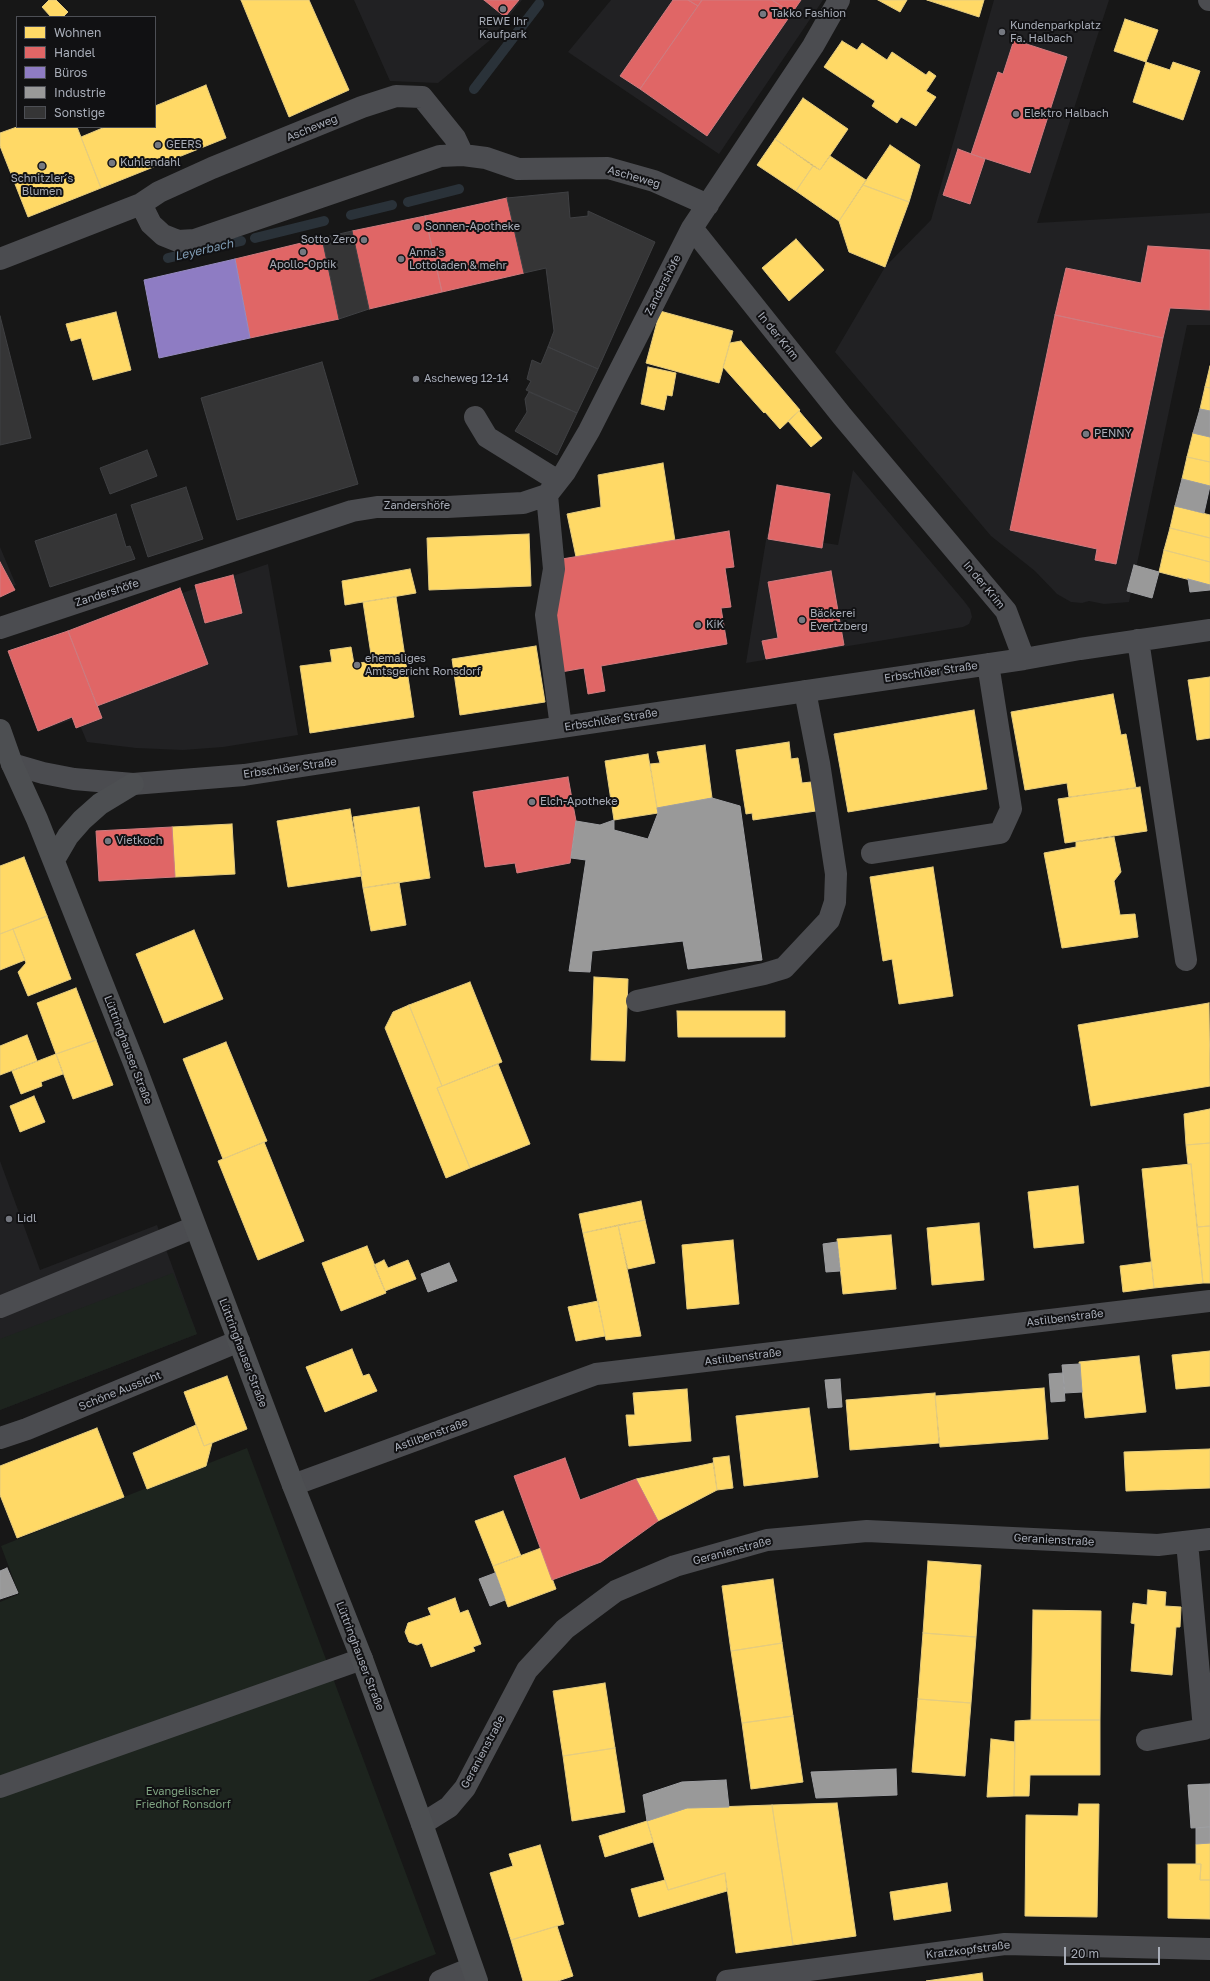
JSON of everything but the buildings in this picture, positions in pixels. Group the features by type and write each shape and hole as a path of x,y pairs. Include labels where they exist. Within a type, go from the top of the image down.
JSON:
{"main road":[{"name":"Lüttringhauser Straße","path":"0,730 6,761 54,860 131,1056 293,1485 362,1659 422,1824 474,1974"},
{"path":"54,860 68,836 82,820 100,804 133,784"}],"street":[{"path":"692,228 813,46 839,0"},
{"name":"Ascheweg","path":"0,259 141,204 159,192 212,168 362,107 396,96 422,97 450,132 463,155"},
{"name":"Ascheweg","path":"141,204 151,224 163,235 178,241 195,240 433,158 463,155 486,158 518,169 608,168 654,181 708,205"},
{"name":"Zandershöfe","path":"0,628 230,553 352,511 377,506 448,506 523,503 557,483 590,431 692,228"},
{"name":"In der Krim","path":"692,228 842,416 1006,611 1024,659"},
{"path":"557,483 554,569 546,615 561,727"},
{"name":"Erbschlöer Straße","path":"6,761 43,773 74,779 133,784 244,775 1210,630"},
{"path":"1138,640 1186,960"},
{"path":"872,853 1000,833 1011,809 988,664"},
{"path":"637,1001 764,974 784,968 829,920 835,902 836,874 819,763 805,690"},
{"path":"0,1307 195,1227"},
{"name":"Astilbenstraße","path":"293,1485 596,1374 1210,1301"},
{"name":"Schöne Aussicht","path":"0,1438 27,1429 239,1341"},
{"name":"Geranienstraße","path":"422,1824 449,1808 465,1788 527,1670 565,1629 616,1591 675,1566 767,1540 867,1531 1158,1545 1210,1540"},
{"path":"1147,1740 1204,1729 1187,1542"},
{"path":"0,1788 362,1659"},
{"name":"Kratzkopfstraße","path":"728,1981 1005,1944 1210,1949"},
{"path":"440,1981 474,1974"}],"shaded area":[{"path":"354,0 522,0 489,41 438,83 390,81"},
{"path":"611,0 823,0 719,154 568,52"},
{"path":"994,0 1109,0 1037,223 1210,213 1210,325 1187,325 1129,602 1104,604 1089,601 1082,603 1071,602 1057,594 1035,571 991,536 835,352 885,267 931,220"},
{"path":"853,470 964,601 970,609 972,617 969,624 963,627 746,663 767,534 838,545"},
{"path":"0,547 16,585 0,591"},
{"path":"268,564 298,735 223,747 183,750 136,748 87,742 77,718 45,729 15,651 46,639"},
{"path":"0,1161 40,1270 157,1225 197,1334 0,1410"}],"green space":[{"path":"173,1273 197,1334 0,1410 0,1339"},
{"name":"Evangelischer Friedhof Ronsdorf","path":"247,1448 436,1954 368,1981 0,1981 0,1602 19,1594 1,1546"}],"waterway":[{"name":"Leyerbach","path":"474,89 539,4"},
{"name":"Leyerbach","path":"408,202 459,189"},
{"name":"Leyerbach","path":"351,215 392,205"},
{"name":"Leyerbach","path":"255,238 324,221"},
{"name":"Leyerbach","path":"168,258 241,241"}],"place":[{"name":"REWE Ihr Kaufpark","path":"503,9"},
{"name":"Takko Fashion","path":"763,14"},
{"name":"Kundenparkplatz Fa. Halbach","path":"1002,32"},
{"name":"Elektro Halbach","path":"1016,114"},
{"name":"GEERS","path":"158,145"},
{"name":"Kuhlendahl","path":"112,163"},
{"name":"Schnitzler´s Blumen","path":"42,166"},
{"name":"Sonnen-Apotheke","path":"417,227"},
{"name":"Sotto Zero","path":"364,240"},
{"name":"Apollo-Optik","path":"303,252"},
{"name":"Anna's Lottoladen & mehr","path":"401,259"},
{"name":"Ascheweg 12-14","path":"416,379"},
{"name":"PENNY","path":"1086,434"},
{"name":"Bäckerei Evertzberg","path":"802,620"},
{"name":"KiK","path":"698,625"},
{"name":"ehemaliges Amtsgericht Ronsdorf","path":"357,665"},
{"name":"Elch-Apotheke","path":"532,802"},
{"name":"Vietkoch","path":"108,841"},
{"name":"Lidl","path":"9,1219"}]}
